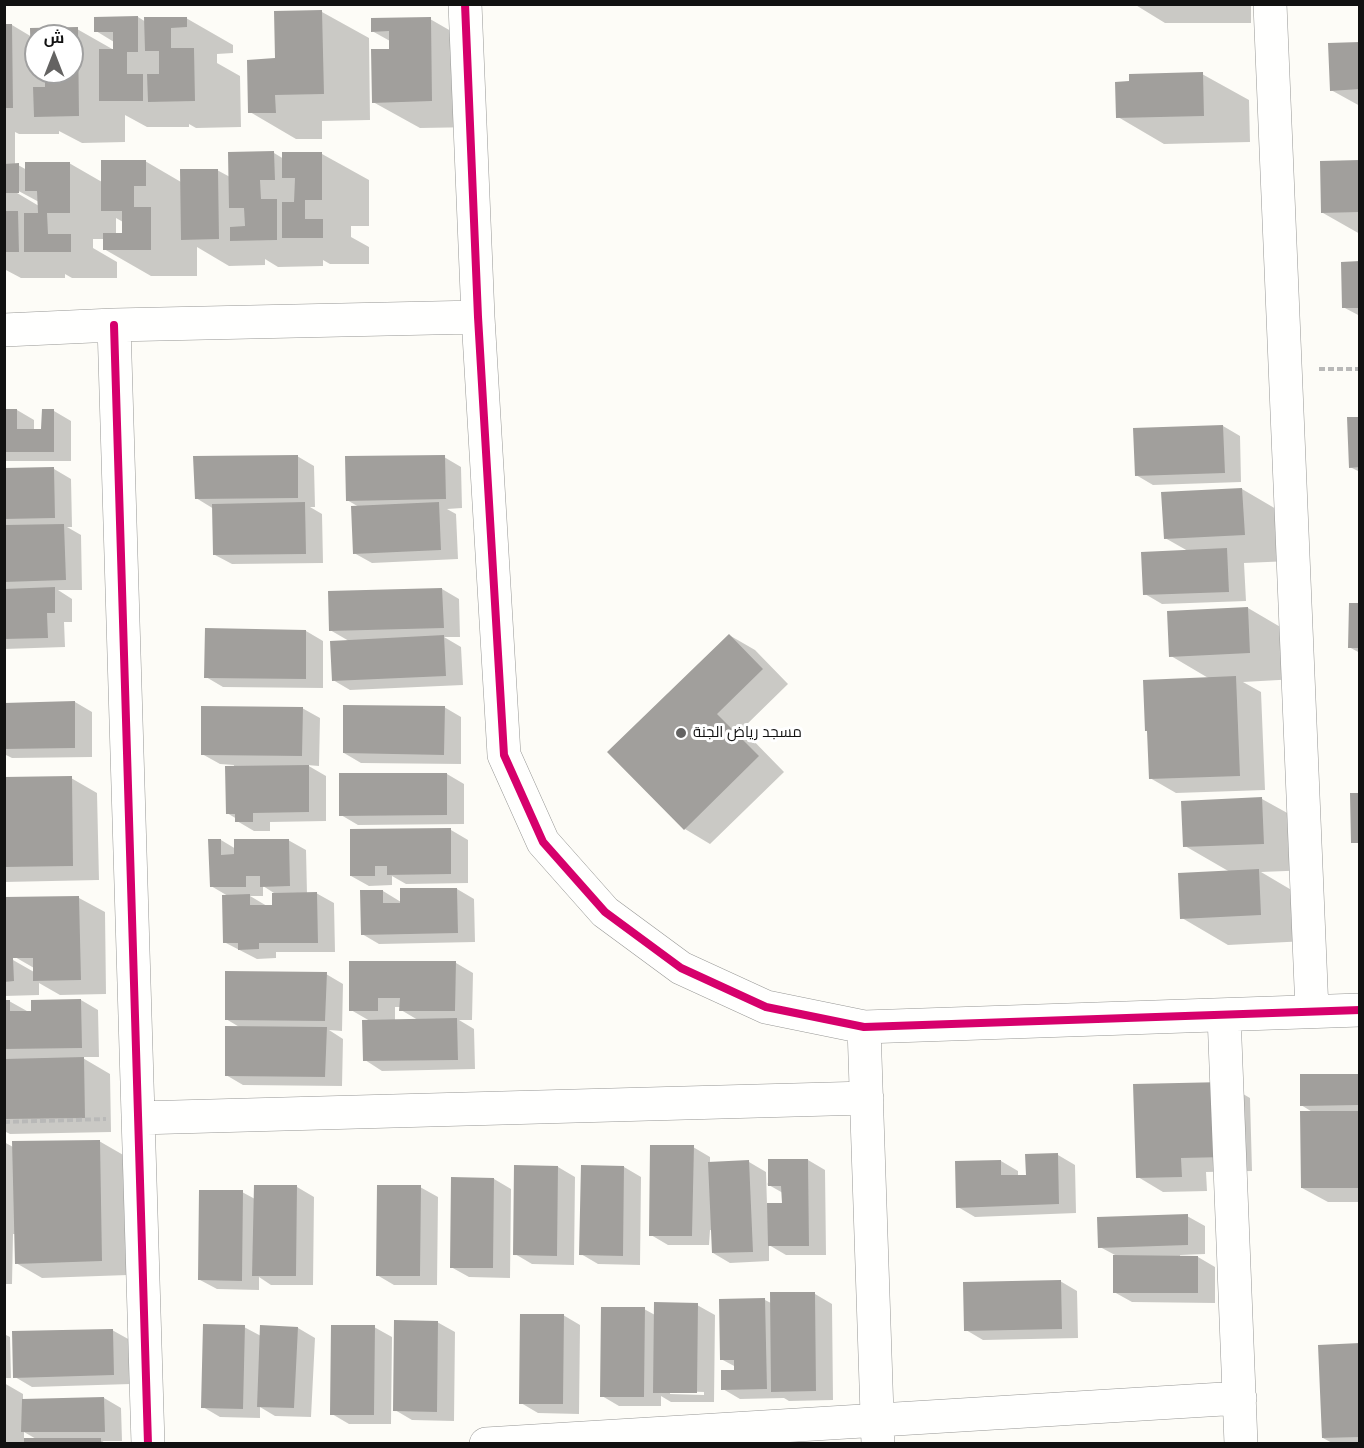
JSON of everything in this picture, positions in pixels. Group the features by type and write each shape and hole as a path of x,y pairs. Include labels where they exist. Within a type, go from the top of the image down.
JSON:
{"street":[{"path":"465,4 478,317 504,755 543,842 605,912 681,968 766,1007 864,1027 1359,1010"},
{"path":"1270,4 1312,1011"},
{"path":"4,330 114,325 478,317"},
{"path":"114,325 148,1443"},
{"path":"1224,1015 1241,1443"},
{"path":"864,1027 878,1432"},
{"path":"138,1118 867,1098"},
{"path":"503,1443 878,1432 1240,1398"}],"path":[{"path":"4,1122 138,1118"}],"building":[{"path":"322,10 324,94 275,95 276,113 248,113 247,60 275,58 274,11"},
{"path":"138,16 138,52 127,52 127,74 143,74 143,101 99,101 99,49 113,49 113,32 94,32 94,17"},
{"path":"144,17 187,17 187,27 171,28 171,48 194,48 195,101 148,102 147,74 159,74 159,51 145,51"},
{"path":"431,17 432,101 372,103 371,49 389,49 389,31 371,32 371,18"},
{"path":"4,24 12,24 13,108 4,108"},
{"path":"1360,42 1360,89 1330,91 1328,43"},
{"path":"1203,72 1204,116 1116,118 1115,82 1129,81 1129,74"},
{"path":"45,84 79,84 79,116 34,117 33,87 45,87"},
{"path":"274,151 275,180 260,180 261,199 277,199 277,240 230,241 230,227 245,226 244,208 229,208 228,152"},
{"path":"282,152 322,152 322,200 305,200 305,219 323,219 323,238 282,238 282,202 294,202 295,178 282,178"},
{"path":"101,160 146,160 146,186 134,186 134,207 151,207 151,250 103,250 103,233 122,233 122,211 101,211"},
{"path":"1360,160 1360,212 1321,213 1320,161"},
{"path":"25,162 70,162 70,213 47,213 48,234 71,234 71,252 24,252 24,213 38,213 37,191 25,191"},
{"path":"19,163 19,193 4,193 4,164"},
{"path":"180,169 218,169 219,239 181,240"},
{"path":"4,211 18,211 19,252 4,252"},
{"path":"1360,261 1360,308 1342,308 1341,262"},
{"path":"4,409 17,409 17,429 41,429 42,409 54,409 54,452 4,452"},
{"path":"1347,417 1360,417 1360,467 1349,468"},
{"path":"1223,425 1225,473 1135,476 1133,428"},
{"path":"298,455 298,498 195,499 193,456"},
{"path":"445,455 446,499 346,501 345,456"},
{"path":"54,467 55,518 4,519 4,468"},
{"path":"1242,488 1245,535 1164,539 1161,492"},
{"path":"305,502 306,554 213,555 212,504"},
{"path":"439,502 441,550 353,554 351,506"},
{"path":"64,524 66,580 4,582 4,525"},
{"path":"1227,548 1229,592 1143,595 1141,552"},
{"path":"55,587 55,613 47,613 48,638 4,639 4,589"},
{"path":"442,588 444,628 329,631 328,591"},
{"path":"1349,603 1360,603 1360,648 1348,648"},
{"path":"1248,607 1250,653 1169,657 1167,611"},
{"path":"205,628 306,630 306,679 204,678"},
{"name":"مسجد رياض الجنة","path":"729,634 763,669 717,714 759,756 684,830 607,752"},
{"path":"444,635 446,676 332,681 330,641"},
{"path":"1236,676 1240,776 1149,779 1143,680"},
{"path":"75,701 75,748 4,749 4,703"},
{"path":"343,705 445,706 444,755 343,753"},
{"path":"201,706 303,707 302,756 201,755"},
{"path":"309,765 309,812 253,813 253,822 235,822 235,814 226,814 225,766"},
{"path":"339,773 447,773 447,815 339,816"},
{"path":"72,776 73,866 4,867 4,777"},
{"path":"1350,793 1360,793 1360,843 1351,843"},
{"path":"1262,797 1264,844 1183,847 1181,801"},
{"path":"451,828 451,874 387,875 387,866 375,866 375,876 350,876 350,829"},
{"path":"208,839 221,839 221,855 234,854 234,839 289,839 290,886 260,887 260,876 246,876 246,887 210,887"},
{"path":"1259,869 1261,915 1180,919 1178,873"},
{"path":"400,888 457,888 458,933 361,935 360,890 383,890 383,903 400,903"},
{"path":"317,892 318,943 259,943 259,949 238,950 238,943 223,943 222,895 250,894 250,905 272,905 272,893"},
{"path":"79,896 81,980 33,981 33,958 13,958 14,981 4,982 4,897"},
{"path":"349,961 456,961 455,1011 399,1011 400,998 378,998 378,1011 349,1011"},
{"path":"225,971 327,972 325,1021 225,1020"},
{"path":"81,999 82,1048 4,1049 4,1000 10,1000 10,1011 31,1011 31,1000"},
{"path":"457,1018 458,1060 363,1061 362,1020"},
{"path":"225,1026 327,1027 325,1077 225,1076"},
{"path":"84,1057 85,1118 4,1119 4,1059"},
{"path":"1300,1074 1360,1074 1360,1105 1300,1106"},
{"path":"1225,1082 1227,1157 1181,1158 1182,1177 1136,1178 1133,1084"},
{"path":"1300,1111 1360,1111 1360,1188 1301,1188"},
{"path":"100,1140 102,1261 15,1264 12,1141"},
{"path":"650,1145 694,1145 692,1236 649,1236"},
{"path":"1058,1153 1059,1204 956,1208 955,1161 1001,1160 1001,1175 1026,1175 1025,1154"},
{"path":"768,1159 808,1159 809,1246 768,1246 767,1203 782,1203 781,1186 768,1186"},
{"path":"749,1160 753,1252 712,1253 708,1162"},
{"path":"514,1165 558,1166 557,1256 513,1255"},
{"path":"581,1165 624,1166 623,1256 579,1255"},
{"path":"451,1177 494,1178 493,1268 450,1268"},
{"path":"254,1185 297,1185 296,1276 252,1276"},
{"path":"377,1185 421,1185 420,1276 376,1276"},
{"path":"199,1190 243,1190 242,1281 198,1280"},
{"path":"1188,1214 1188,1245 1098,1248 1097,1217"},
{"path":"1113,1255 1198,1256 1198,1293 1113,1293"},
{"path":"1061,1280 1062,1329 964,1331 963,1282"},
{"path":"770,1292 815,1292 816,1391 771,1392"},
{"path":"765,1298 767,1389 721,1390 721,1370 734,1370 734,1360 720,1360 719,1299"},
{"path":"654,1302 698,1303 697,1393 653,1393"},
{"path":"601,1307 645,1307 644,1397 600,1397"},
{"path":"520,1314 564,1314 563,1404 519,1404"},
{"path":"394,1320 438,1321 437,1412 393,1411"},
{"path":"203,1324 245,1325 243,1409 201,1408"},
{"path":"260,1325 298,1327 294,1408 257,1407"},
{"path":"331,1325 375,1325 374,1415 330,1415"},
{"path":"113,1329 114,1375 13,1378 12,1331"},
{"path":"1360,1343 1360,1437 1322,1438 1318,1345"},
{"path":"104,1397 105,1432 21,1432 22,1399"},
{"path":"24,1438 101,1438 101,1444 24,1444"}],"cycle path":[{"path":"465,4 478,317 504,755 543,842 605,912 681,968 766,1007 864,1027 1360,1010"},
{"path":"114,325 148,1444"}],"place":[{"name":"مسجد رياض الجنة","path":"681,733"}]}
